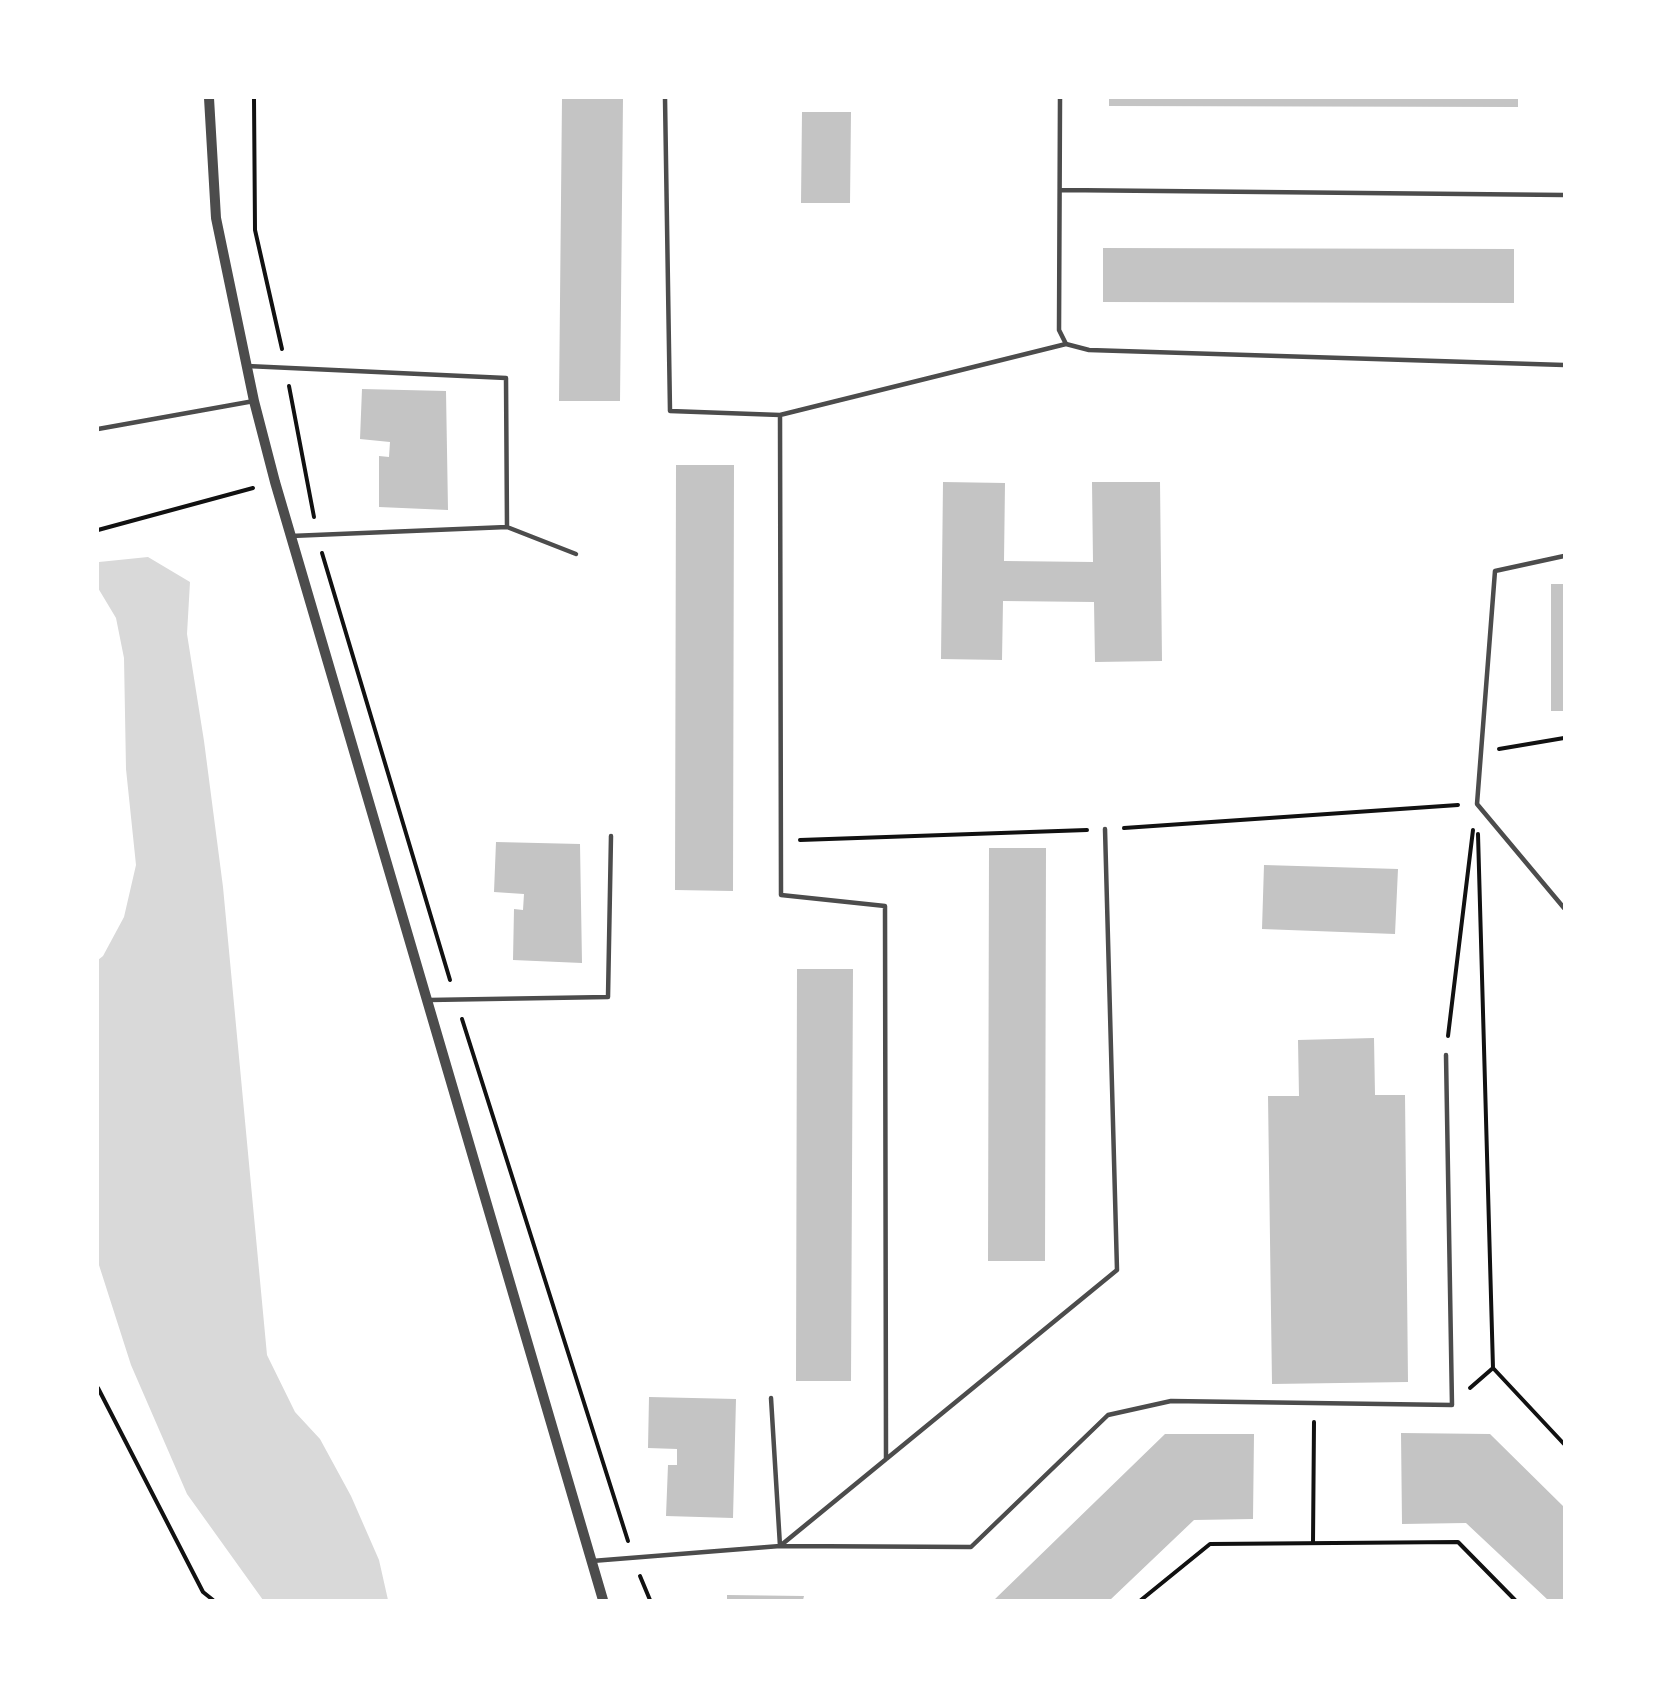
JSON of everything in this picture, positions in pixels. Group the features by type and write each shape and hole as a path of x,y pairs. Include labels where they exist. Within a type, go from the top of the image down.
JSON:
{"street":[{"path":"208,98 216,219 254,401 275,482 603,1600"}],"lane":[{"path":"665,98 670,411 780,415 1066,344 1089,350 1564,365"},
{"path":"1060,98 1059,330 1066,344"},
{"path":"1060,190 1564,195"},
{"path":"247,366 506,378 507,527"},
{"path":"98,429 254,401"},
{"path":"780,415 781,894 885,906 886,1459"},
{"path":"291,536 507,527 576,554"},
{"path":"1564,556 1495,571 1477,804 1564,908"},
{"path":"780,1546 1117,1270 1105,829"},
{"path":"426,1000 608,997 611,836"},
{"path":"592,1561 780,1546 971,1547 1108,1415 1171,1401 1452,1405 1446,1055"},
{"path":"771,1398 780,1546"}],"path":[{"path":"254,98 255,230 286,367 317,535 456,1000 633,1558 650,1600"},
{"path":"98,530 275,482"},
{"path":"1481,752 1564,738"},
{"path":"781,840 1105,829 1477,804"},
{"path":"1446,1055 1477,804"},
{"path":"1477,804 1493,1368 1564,1444"},
{"path":"1452,1405 1493,1368"},
{"path":"98,1388 203,1592 213,1600"},
{"path":"1312,1543 1314,1403"},
{"path":"1141,1600 1210,1544 1458,1542 1515,1600"}],"shaded area":[{"path":"148,557 190,582 187,634 223,887 267,1355 295,1412 320,1439 351,1496 379,1560 388,1600 263,1600 187,1494 131,1365 98,1262 98,960 103,956 124,917 136,865 126,769 124,658 116,618 98,588 98,572 99,562"}],"building":[{"path":"562,98 623,98 620,401 559,401"},
{"path":"1109,98 1518,98 1518,107 1109,106"},
{"path":"802,112 851,112 850,203 801,203"},
{"path":"1103,248 1514,249 1514,303 1103,302"},
{"path":"362,389 446,391 448,510 379,507 379,456 389,457 390,442 360,439"},
{"path":"676,465 734,465 733,891 675,890"},
{"path":"943,482 1005,483 1004,561 1093,562 1092,482 1160,482 1162,661 1095,662 1094,602 1003,601 1002,660 941,659"},
{"path":"1551,584 1564,584 1564,711 1551,711"},
{"path":"496,842 580,844 582,963 513,960 514,909 523,910 524,894 494,892"},
{"path":"989,848 1046,848 1045,1261 988,1261"},
{"path":"1264,865 1398,869 1395,934 1262,929"},
{"path":"797,969 853,969 851,1381 796,1381"},
{"path":"1374,1038 1375,1095 1405,1095 1408,1382 1272,1384 1268,1096 1299,1096 1298,1040"},
{"path":"649,1397 736,1399 733,1518 666,1516 668,1465 677,1465 677,1449 648,1448"},
{"path":"1401,1433 1490,1434 1564,1507 1564,1600 1548,1600 1466,1523 1402,1524"},
{"path":"1165,1434 1254,1434 1253,1519 1194,1520 1110,1600 994,1600"},
{"path":"727,1595 804,1596 803,1600 727,1600"}]}
